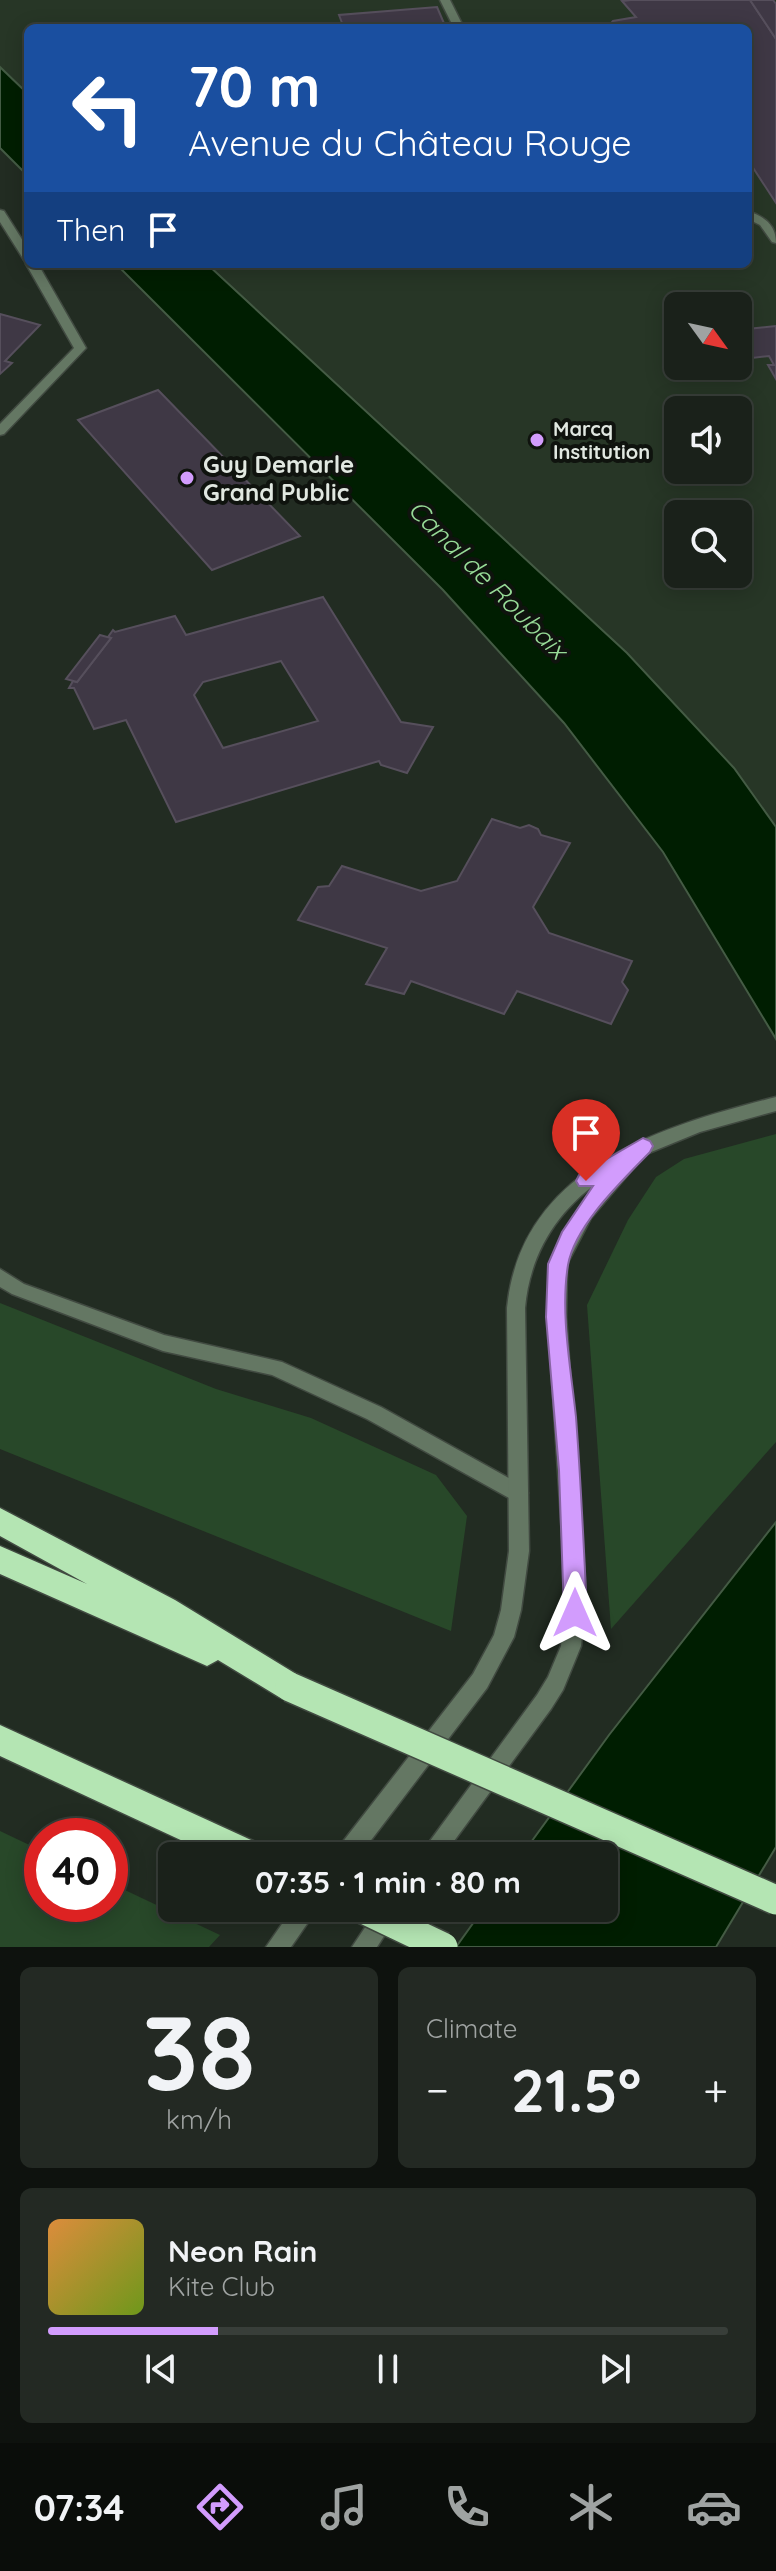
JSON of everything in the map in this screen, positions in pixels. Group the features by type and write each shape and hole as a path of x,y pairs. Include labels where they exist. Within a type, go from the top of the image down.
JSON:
{"highway":[{"path":"0,1521 164,1610 290,1687"},
{"path":"0,1560 776,1900"},
{"path":"0,1740 221,1842"},
{"path":"390,1922 443,1947"}],"street":[{"path":"445,0 457,24"},
{"path":"0,213 24,252"},
{"path":"752,216 764,223 776,240"},
{"path":"0,431 80,348 34,268"},
{"path":"357,1842 480,1681 504,1637 516,1582 516,1303 525,1261 545,1224 570,1195 603,1168 643,1146 672,1133 768,1106"},
{"path":"440,1842 544,1702 556,1683 571,1646 576,1583 557,1317 558,1264 569,1238 600,1192 643,1146"},
{"path":"0,1277 18,1289 163,1343 275,1368 374,1413 518,1493"},
{"path":"277,1947 296,1922"},
{"path":"363,1947 382,1922"}],"shaded area":[{"name":"Marcq Institution","path":"0,0 776,0 776,827 734,768 627,653 211,268 752,268 752,24 24,24 24,90 0,67"},
{"path":"776,1134 776,1442 611,1629 587,1305 628,1220 656,1177 684,1159"},
{"path":"0,1303 216,1389 311,1418 436,1475 467,1516 451,1631 0,1449"},
{"path":"0,1831 24,1842 24,1922 128,1922 128,1892 158,1906 158,1922 192,1922 220,1935 209,1947 0,1947"}],"water":[{"path":"0,67 24,90 24,172 0,148"},
{"name":"Canal de Roubaix","path":"120,268 211,268 627,653 734,768 776,827 776,1039 663,852 564,723 443,590"},
{"path":"776,1522 776,1847 716,1947 456,1947 474,1922 618,1922 618,1842 531,1842 609,1735"}],"building":[{"path":"750,0 776,39 776,203 752,166 752,24 610,24 636,17 622,1"},
{"path":"750,0 773,0 776,4 776,39"},
{"path":"437,7 444,24 342,24 339,15"},
{"path":"0,314 40,325 5,361 12,363 0,374"},
{"path":"776,326 776,379 768,365 774,365 769,356 752,358 752,329"},
{"name":"Guy Demarle Grand Public","path":"158,390 300,536 212,570 78,420"},
{"path":"323,597 401,722 433,727 407,773 381,765 379,761 176,822 126,720 94,729 74,688 69,688 111,638 108,637 113,630 175,616 186,635","holes":["281,661 318,721 223,748 194,695 203,682"]},
{"path":"100,635 111,638 77,682 66,679"},
{"path":"492,819 520,828 529,825 538,829 541,835 570,843 533,907 549,933 632,961 622,982 628,990 611,1024 517,991 504,1014 411,981 404,994 366,984 387,948 298,920 318,887 329,886 342,866 421,891 457,881"}],"place":[{"name":"Marcq Institution","path":"537,440"},
{"name":"Guy Demarle Grand Public","path":"187,478"}],"route":[{"path":"575,1613 569,1470 557,1317 558,1264 569,1238 600,1192 643,1146 586,1181"}]}
